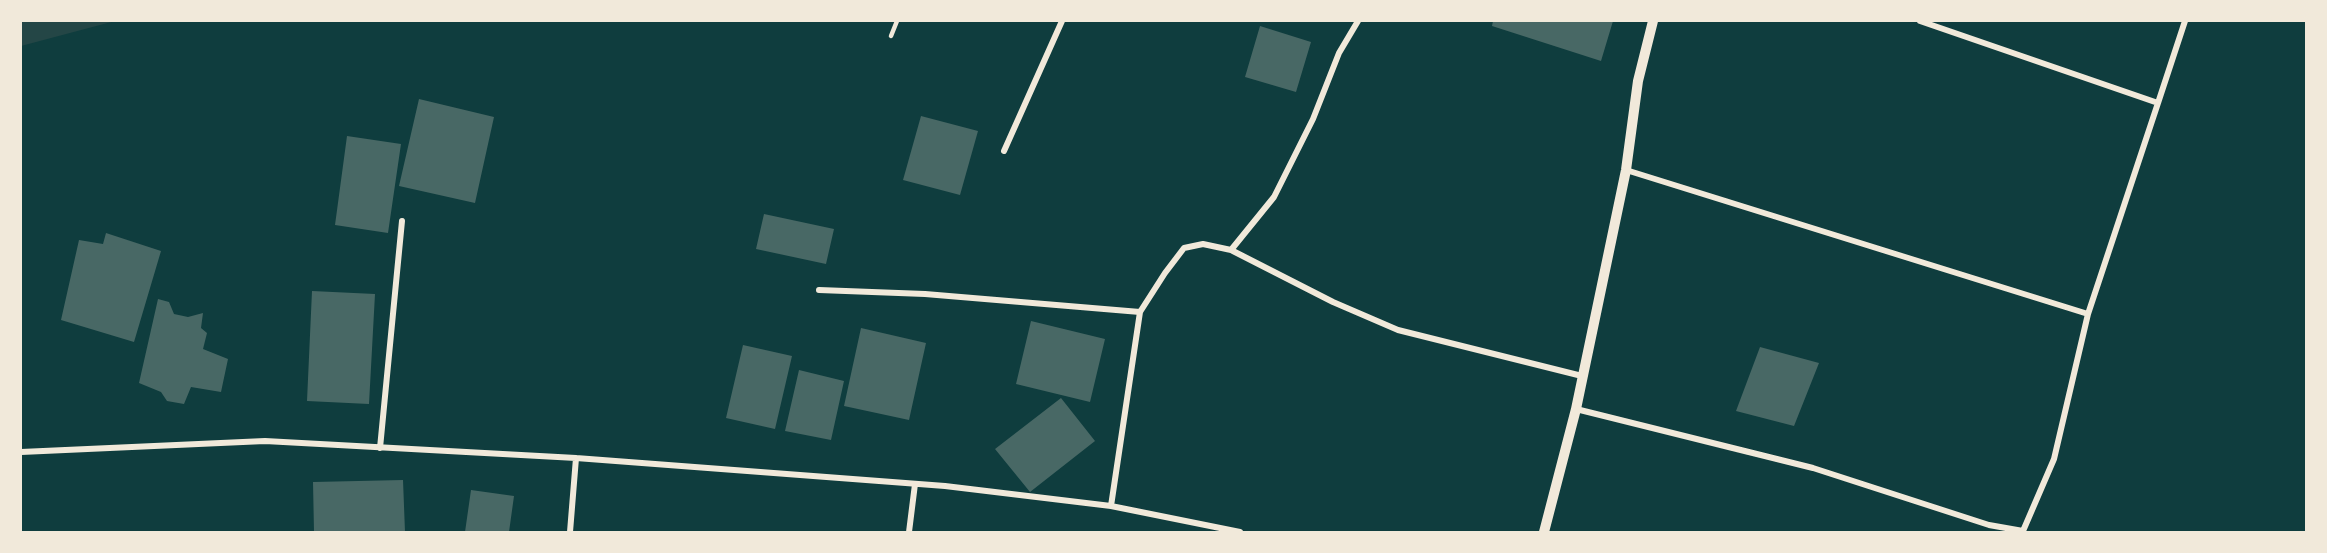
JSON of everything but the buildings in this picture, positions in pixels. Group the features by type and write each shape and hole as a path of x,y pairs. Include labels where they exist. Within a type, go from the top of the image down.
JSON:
{"street":[{"path":"1004,151 1062,21"},
{"path":"1231,250 1274,197 1313,119 1339,53 1358,21"},
{"path":"1544,532 1576,409 1626,170 1638,81 1653,21"},
{"path":"1920,21 2158,104"},
{"path":"1576,409 1813,468 1989,525 2023,531 2054,459 2088,314 2185,21"},
{"path":"1626,170 2088,314"},
{"path":"380,448 402,221"},
{"path":"1111,506 1140,312 1184,248 1203,244 1231,250 1333,302 1398,330 1582,376"},
{"path":"819,290 925,294 1140,312"},
{"path":"21,452 265,441 576,458 915,484 1111,506 1240,532"},
{"path":"570,532 576,458"},
{"path":"909,532 915,484"}],"lane":[{"path":"891,36 897,21"}],"shaded area":[{"path":"21,21 115,21 21,46"}]}
